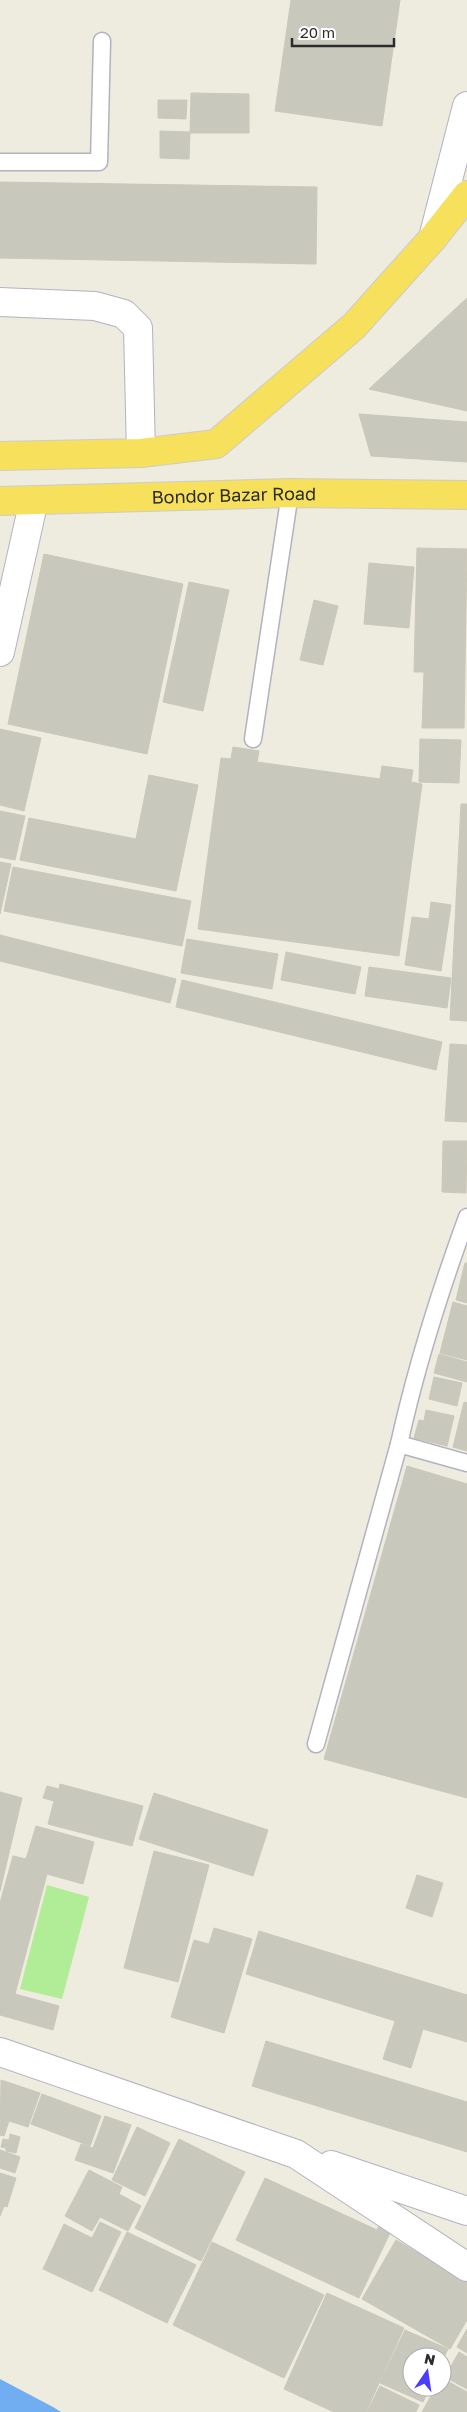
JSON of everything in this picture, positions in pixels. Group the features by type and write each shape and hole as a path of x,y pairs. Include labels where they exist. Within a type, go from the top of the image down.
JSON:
{"highway":[{"path":"0,456 141,453 216,444 354,326 433,238 467,195"},
{"name":"Bondor Bazar Road","path":"0,502 290,493 467,495"}],"street":[{"path":"433,238 467,106"},
{"path":"0,302 95,306 124,314 138,328 141,453"},
{"path":"0,652 34,500"},
{"path":"0,2052 467,2211"},
{"path":"296,2154 467,2267"}],"lane":[{"path":"0,162 99,162 102,41"},
{"path":"254,740 290,493"},
{"path":"316,1744 418,1369 446,1274 467,1217"},
{"path":"399,1444 467,1463"}],"green space":[{"path":"47,1885 89,1897 62,1999 20,1989"}],"water":[{"path":"0,2379 53,2407 61,2412 0,2412"}],"building":[{"path":"291,0 400,0 382,126 275,111"},
{"path":"191,93 249,94 249,133 190,133"},
{"path":"158,100 187,100 186,119 158,118"},
{"path":"160,131 190,132 189,159 160,158"},
{"path":"0,182 317,187 316,264 0,258"},
{"path":"467,298 467,411 369,389"},
{"path":"359,414 467,422 467,462 371,456"},
{"path":"417,548 467,549 464,728 422,728 424,672 414,672"},
{"path":"44,554 183,584 147,754 8,724"},
{"path":"369,563 414,567 409,628 364,624"},
{"path":"189,582 229,590 203,711 163,702"},
{"path":"314,600 338,606 323,665 300,660"},
{"path":"0,729 41,738 24,811 0,805"},
{"path":"420,739 461,740 459,783 419,782"},
{"path":"233,747 259,751 257,762 380,779 382,766 413,770 411,782 422,784 399,956 198,929 221,758 231,759"},
{"path":"149,775 198,785 176,891 20,860 29,818 136,839"},
{"path":"461,804 467,804 467,1021 450,1020"},
{"path":"0,811 25,816 15,860 0,857"},
{"path":"0,862 11,864 0,914"},
{"path":"13,867 191,901 182,946 4,911"},
{"path":"431,902 451,905 441,971 405,965 412,917 429,919"},
{"path":"0,935 176,979 170,1003 0,961"},
{"path":"187,939 278,954 272,989 181,973"},
{"path":"286,952 361,967 355,994 281,980"},
{"path":"369,967 451,978 447,1008 365,996"},
{"path":"182,980 442,1042 436,1070 176,1007"},
{"path":"450,1044 467,1045 467,1122 445,1121"},
{"path":"443,1141 467,1141 466,1193 442,1192"},
{"path":"465,1263 467,1263 467,1303 456,1300"},
{"path":"453,1302 467,1306 467,1360 440,1353"},
{"path":"439,1354 467,1362 467,1382 434,1373"},
{"path":"434,1377 462,1383 457,1406 429,1399"},
{"path":"464,1402 467,1403 467,1451 453,1447"},
{"path":"426,1410 454,1416 447,1446 414,1438 419,1420 424,1421"},
{"path":"407,1466 467,1484 467,1798 324,1759"},
{"path":"60,1784 143,1806 132,1846 48,1824 54,1801 43,1798 47,1786 59,1789"},
{"path":"0,1792 22,1798 0,1891"},
{"path":"154,1793 268,1830 253,1876 139,1839"},
{"path":"36,1826 94,1842 83,1884 47,1874 15,1994 59,2006 53,2030 0,2015 0,1903 13,1856 26,1859"},
{"path":"154,1851 209,1865 178,1982 124,1968"},
{"path":"417,1875 443,1883 432,1917 406,1908"},
{"path":"214,1928 252,1939 224,2033 171,2017 194,1940 209,1944"},
{"path":"259,1931 467,1995 467,2042 423,2029 411,2068 383,2059 395,2021 246,1974"},
{"path":"266,2041 467,2102 467,2152 252,2086"},
{"path":"1,2080 40,2093 28,2127 9,2121 4,2136 0,2135"},
{"path":"42,2094 101,2116 90,2146 31,2124"},
{"path":"105,2116 131,2125 113,2173 75,2160 81,2144 93,2148"},
{"path":"137,2127 170,2143 145,2196 112,2180"},
{"path":"10,2134 20,2137 16,2153 6,2151 6,2148 1,2147 3,2139 9,2140"},
{"path":"179,2139 245,2172 201,2261 135,2228"},
{"path":"0,2150 20,2157 15,2173 0,2168"},
{"path":"89,2170 122,2187 119,2194 141,2206 128,2231 100,2217 92,2231 65,2216"},
{"path":"0,2173 16,2178 7,2207 4,2206 0,2216"},
{"path":"265,2178 377,2230 379,2226 391,2231 359,2298 236,2240"},
{"path":"100,2222 121,2232 92,2292 43,2269 64,2224 92,2238"},
{"path":"127,2232 196,2265 167,2323 99,2290"},
{"path":"396,2240 467,2281 467,2320 451,2347 446,2347 362,2299"},
{"path":"212,2242 324,2295 284,2378 173,2325"},
{"path":"327,2293 404,2328 366,2412 334,2412 284,2389"},
{"path":"467,2329 467,2353 457,2347"},
{"path":"405,2330 443,2347 402,2347 402,2393 380,2383"},
{"path":"459,2352 467,2357 467,2389 452,2381 452,2364"},
{"path":"452,2384 467,2392 467,2412 422,2412 430,2397 452,2397"},
{"path":"380,2386 419,2405 416,2412 367,2412"},
{"path":"412,2397 425,2397 423,2402"}]}
